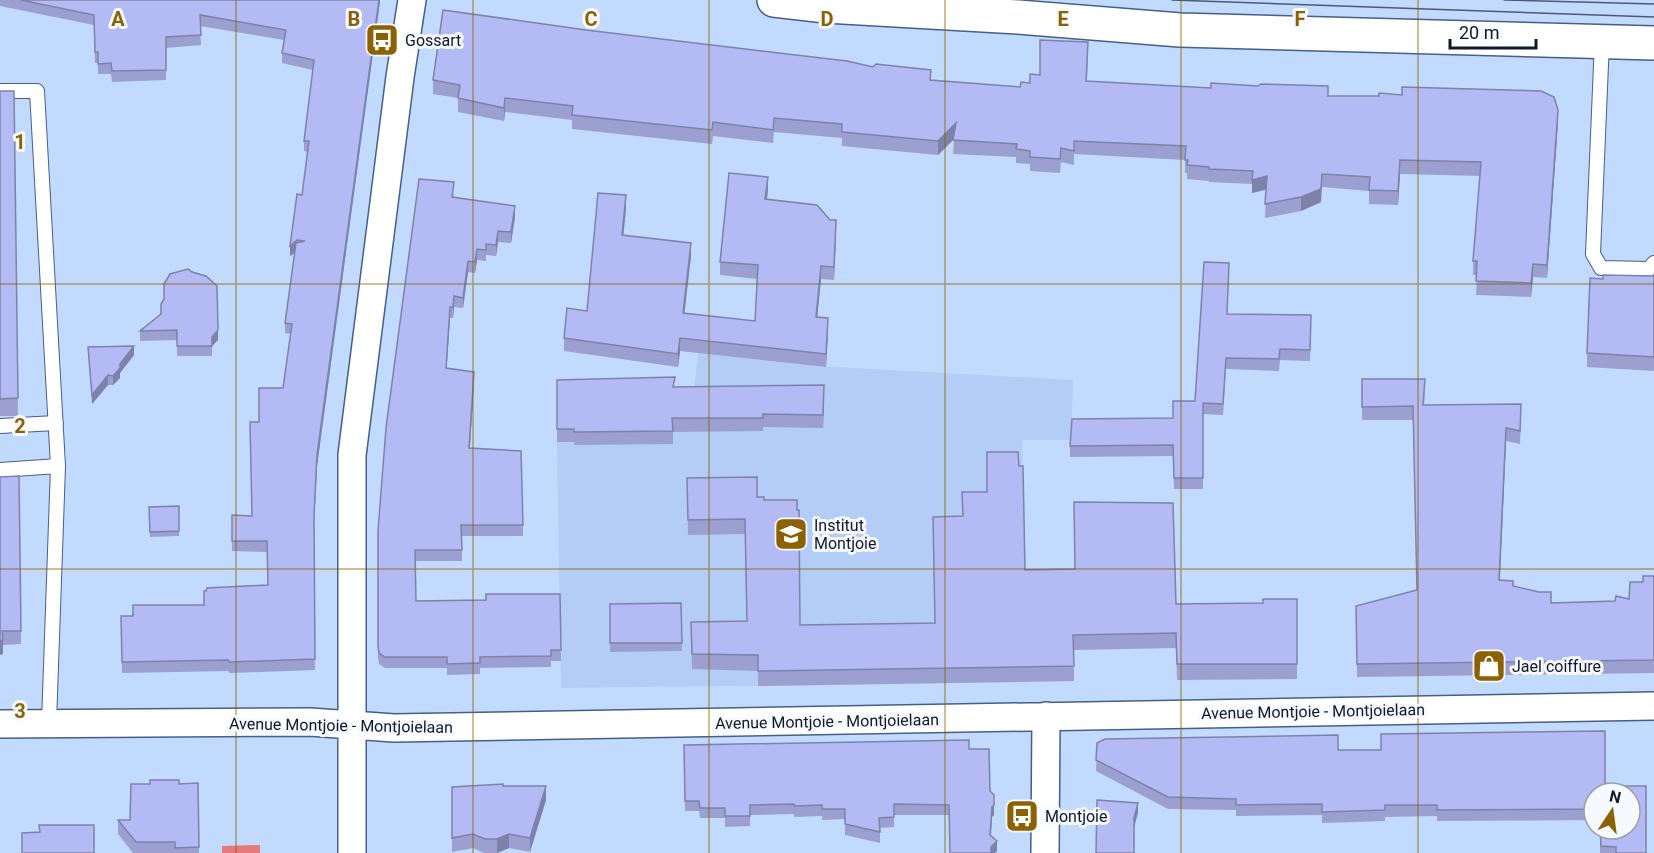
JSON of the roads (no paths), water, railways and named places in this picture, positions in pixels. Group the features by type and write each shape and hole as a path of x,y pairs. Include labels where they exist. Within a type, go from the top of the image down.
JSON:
{"main road":[{"path":"774,0 826,6 1018,17 1180,30 1654,43"}],"street":[{"path":"352,853 352,455 400,77 412,0"},
{"name":"Avenue Montjoie - Montjoielaan","path":"0,724 310,722 394,728 728,724 1046,716 1654,706"},
{"path":"1045,853 1046,716"}],"lane":[{"path":"1602,41 1593,254 1601,268 1649,269 1654,263"},
{"path":"0,92 37,91 58,466 49,723"},
{"path":"0,426 56,423"},
{"path":"0,470 58,466"}],"tram line":[{"path":"1172,0 1654,17"},
{"path":"1504,0 1654,4"}],"place":[{"name":"Gossart","path":"382,40"},
{"name":"Institut Montjoie","path":"791,534"},
{"name":"Jael coiffure","path":"1489,666"},
{"name":"Montjoie","path":"1022,816"}]}
